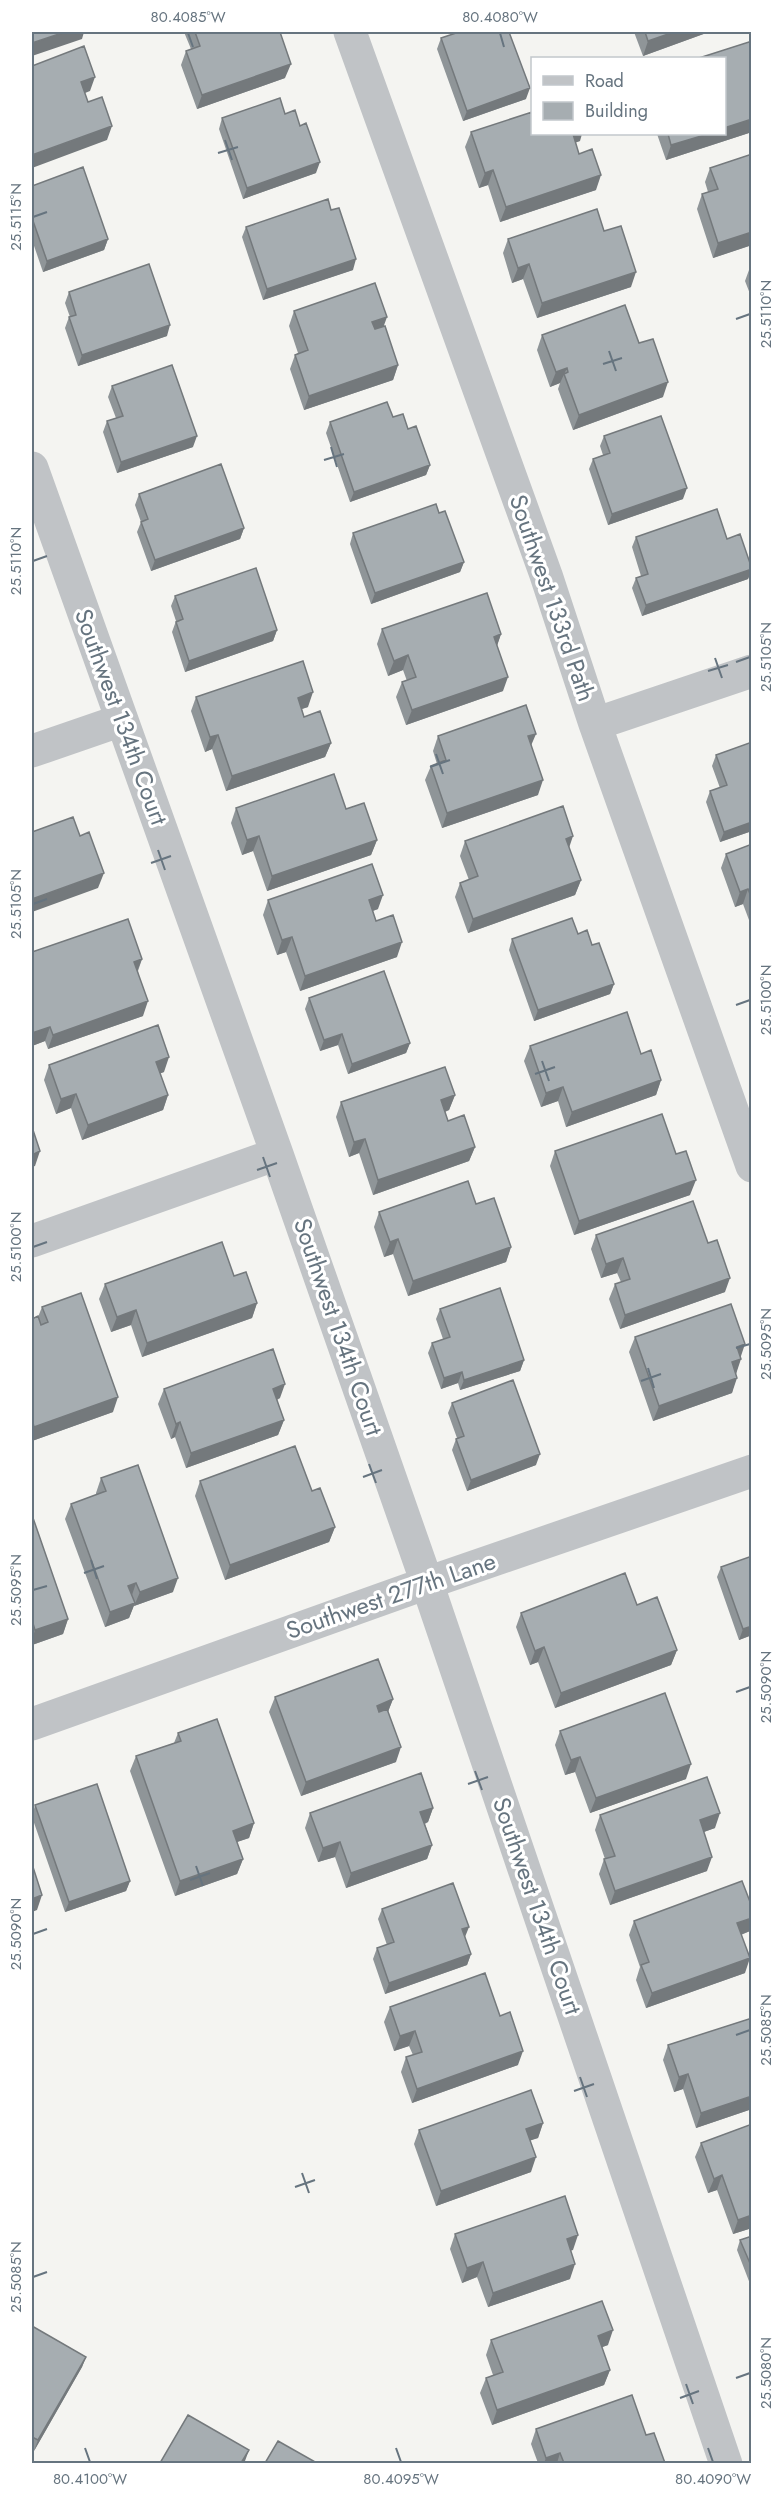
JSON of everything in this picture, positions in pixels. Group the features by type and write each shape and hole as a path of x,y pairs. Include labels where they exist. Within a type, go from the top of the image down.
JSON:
{"street":[{"name":"Southwest 133rd Path","path":"350,32 546,575 595,724 752,1166"},
{"name":"Southwest 134th Court","path":"32,468 427,1582 726,2463"},
{"path":"595,724 752,671"},
{"path":"32,751 122,720"},
{"path":"32,1242 277,1154"},
{"name":"Southwest 277th Lane","path":"32,1724 427,1582 752,1471"}],"building":[{"path":"32,32 65,32 32,43"},
{"path":"195,32 280,32 291,64 202,95 186,51 200,46"},
{"path":"459,32 509,32 530,88 467,111 441,38"},
{"path":"645,32 674,32 648,41"},
{"path":"752,41 752,119 726,127 726,57 702,57"},
{"path":"84,46 95,77 81,82 88,102 102,97 112,126 32,155 32,66"},
{"path":"280,98 285,114 295,110 300,126 306,123 320,162 247,188 222,118"},
{"path":"531,112 531,135 573,135 579,154 592,149 601,175 506,207 493,170 485,173 471,132"},
{"path":"668,135 705,135 671,145"},
{"path":"752,154 752,232 718,243 702,194 718,189 710,168"},
{"path":"83,167 108,239 47,261 32,218 32,186"},
{"path":"328,199 331,210 339,208 356,259 267,289 246,227"},
{"path":"597,209 604,231 621,226 636,272 542,303 529,264 518,268 508,239"},
{"path":"149,264 170,325 82,355 69,317 76,315 69,292"},
{"path":"375,283 387,317 372,322 375,329 385,326 398,365 309,396 295,355 308,350 294,311"},
{"path":"625,305 639,343 653,339 668,382 579,415 564,374 568,372 567,368 556,372 542,335"},
{"path":"172,365 197,436 121,462 107,421 123,416 112,386"},
{"path":"387,402 393,417 403,414 408,429 416,426 430,465 354,492 330,422"},
{"path":"661,416 687,488 612,514 593,459 610,453 604,436"},
{"path":"221,464 244,528 155,560 141,522 148,519 139,494"},
{"path":"436,504 439,513 445,511 464,562 375,593 353,533"},
{"path":"717,509 727,539 740,534 752,569 646,605 636,578 648,574 636,537"},
{"path":"256,568 277,630 189,661 176,622 183,619 175,596"},
{"path":"487,593 501,634 494,637 508,677 412,710 402,682 416,677 408,655 394,661 382,629"},
{"path":"303,661 313,692 298,698 304,717 320,711 331,743 232,776 218,735 210,737 196,697"},
{"path":"526,705 536,734 528,736 543,780 447,813 431,766 446,760 438,736"},
{"path":"752,742 752,822 724,832 710,791 727,785 716,755"},
{"path":"334,774 346,809 364,803 377,840 272,876 259,836 247,840 236,808"},
{"path":"563,806 573,836 566,839 581,880 473,919 460,883 478,876 465,841"},
{"path":"73,817 80,836 89,832 104,873 32,899 32,832"},
{"path":"752,844 752,899 748,889 740,892 726,854"},
{"path":"372,864 383,895 369,900 376,921 393,915 402,942 305,976 292,937 282,940 268,900"},
{"path":"572,918 578,934 587,930 592,945 599,943 614,984 538,1010 512,939"},
{"path":"128,919 142,959 134,962 148,1001 53,1035 50,1027 32,1033 32,952"},
{"path":"384,971 410,1043 352,1064 342,1034 324,1040 309,998"},
{"path":"627,1012 641,1054 651,1050 661,1080 572,1112 563,1087 546,1093 530,1046"},
{"path":"158,1025 169,1057 156,1062 168,1095 88,1125 76,1094 61,1099 49,1065"},
{"path":"445,1067 455,1095 441,1100 448,1121 464,1115 475,1147 378,1180 365,1139 354,1142 341,1102"},
{"path":"662,1114 676,1154 686,1151 696,1180 579,1221 555,1151"},
{"path":"32,1127 40,1151 32,1155"},
{"path":"468,1181 476,1204 494,1198 511,1247 413,1281 398,1239 390,1242 379,1212"},
{"path":"693,1201 708,1243 717,1240 730,1278 625,1315 615,1284 630,1279 623,1258 606,1264 596,1235"},
{"path":"222,1242 234,1276 246,1272 257,1303 147,1343 136,1310 117,1317 105,1284"},
{"path":"500,1288 524,1360 464,1380 462,1372 444,1378 432,1343 450,1337 440,1309"},
{"path":"81,1293 118,1397 34,1427 32,1419 32,1319 38,1316 41,1325 48,1322 42,1307"},
{"path":"731,1304 745,1344 737,1347 741,1359 732,1362 737,1378 659,1406 635,1337"},
{"path":"273,1349 285,1384 273,1389 284,1420 191,1453 180,1422 176,1424 164,1389"},
{"path":"513,1380 540,1454 471,1480 456,1439 464,1436 452,1403"},
{"path":"295,1446 312,1491 320,1488 335,1527 230,1565 200,1481"},
{"path":"138,1465 178,1578 140,1592 136,1583 128,1586 135,1603 110,1612 71,1504 106,1491 101,1478"},
{"path":"32,1515 68,1619 35,1630 32,1620"},
{"path":"752,1556 752,1626 743,1629 721,1567"},
{"path":"625,1573 637,1605 657,1597 677,1650 561,1693 544,1647 535,1651 521,1613"},
{"path":"378,1659 393,1699 377,1706 379,1712 387,1709 401,1747 306,1782 275,1697"},
{"path":"665,1693 691,1764 596,1798 580,1757 571,1760 560,1731"},
{"path":"217,1719 254,1823 233,1831 243,1859 180,1881 136,1756 181,1741 178,1733"},
{"path":"421,1773 433,1808 420,1812 432,1845 351,1873 340,1842 323,1848 310,1813"},
{"path":"707,1777 720,1813 700,1820 712,1857 615,1891 604,1859 615,1856 600,1815"},
{"path":"97,1784 130,1881 69,1902 35,1805"},
{"path":"32,1864 42,1895 32,1899"},
{"path":"742,1881 752,1907 752,1918 737,1923 750,1958 652,1993 641,1965 649,1962 634,1921"},
{"path":"453,1883 469,1927 462,1929 471,1954 389,1983 377,1948 394,1942 382,1909"},
{"path":"485,1973 500,2016 510,2012 523,2051 417,2089 406,2057 422,2052 415,2031 400,2036 390,2007"},
{"path":"752,2018 752,2096 701,2113 688,2074 679,2077 668,2045"},
{"path":"531,2090 543,2123 526,2129 536,2157 441,2191 419,2130"},
{"path":"752,2124 752,2215 738,2220 722,2175 714,2179 701,2143"},
{"path":"565,2196 578,2235 567,2239 575,2264 493,2293 483,2262 467,2268 455,2234"},
{"path":"752,2236 752,2268 740,2240"},
{"path":"602,2301 613,2330 598,2336 610,2370 497,2410 486,2378 503,2372 491,2340"},
{"path":"32,2326 86,2357 38,2440 32,2437"},
{"path":"632,2395 646,2435 654,2433 665,2463 564,2463 560,2453 546,2458 536,2429"},
{"path":"188,2415 249,2450 241,2463 160,2463"},
{"path":"278,2441 317,2463 265,2463"}]}
